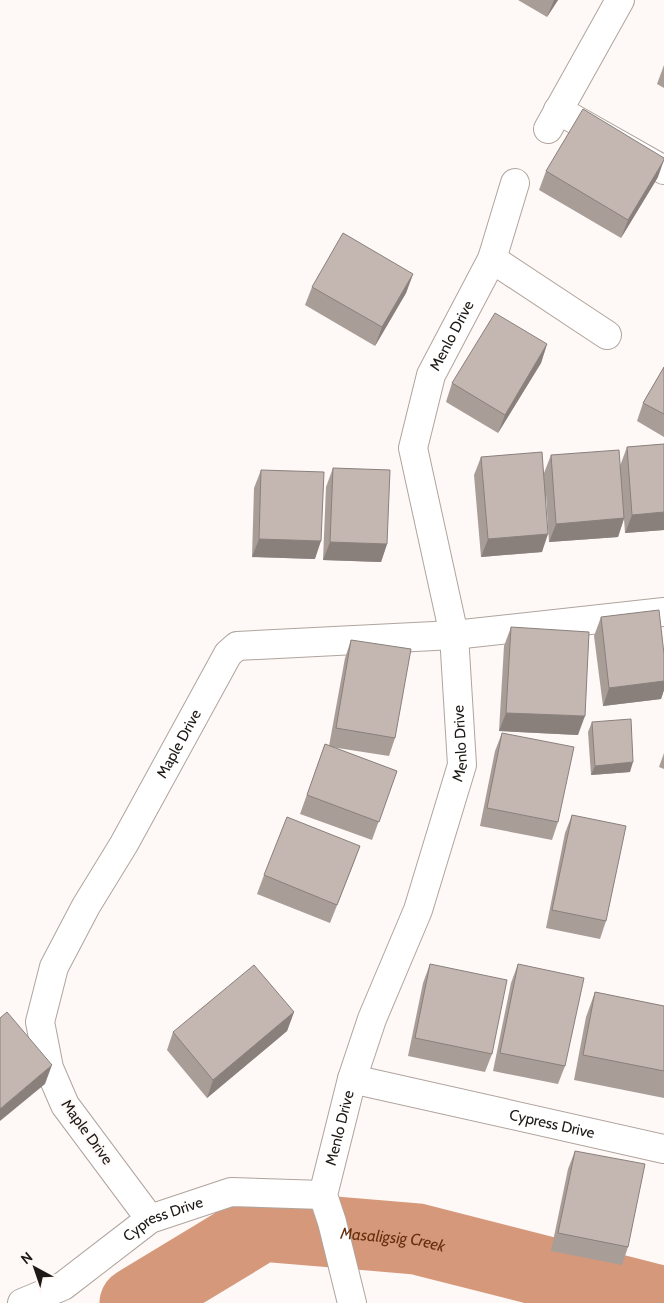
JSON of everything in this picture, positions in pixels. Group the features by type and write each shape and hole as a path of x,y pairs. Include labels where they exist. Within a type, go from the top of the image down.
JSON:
{"street":[{"path":"620,0 553,120 664,170"},
{"name":"Menlo Drive","path":"323,1195 352,1079 372,1019 418,910 462,765 454,635 413,448 431,375 492,259 515,183"},
{"path":"492,259 607,336"},
{"name":"Maple Drive","path":"150,1219 65,1105 49,1068 40,1022 54,967 86,906 124,844 228,654 237,646 454,635 664,612"},
{"name":"Cypress Drive","path":"352,1079 664,1149"},
{"name":"Cypress Drive","path":"22,1303 63,1286 150,1219 231,1192 323,1195"},
{"path":"323,1195 332,1222 351,1298"}],"building":[{"path":"583,109 664,158 628,220 546,171"},
{"path":"343,233 413,274 382,327 312,287"},
{"path":"495,313 547,344 505,415 452,383"},
{"path":"664,367 664,414 643,403"},
{"path":"664,444 664,512 632,515 627,447"},
{"path":"619,450 624,518 556,524 551,455"},
{"path":"542,452 548,534 488,539 481,457"},
{"path":"333,468 390,470 387,544 330,542"},
{"path":"261,470 324,472 321,541 259,539"},
{"path":"659,610 664,654 664,681 609,688 601,617"},
{"path":"511,627 589,632 585,716 506,713"},
{"path":"351,640 411,649 395,738 336,728"},
{"path":"631,719 633,762 595,766 592,722"},
{"path":"502,733 574,747 558,822 487,808"},
{"path":"325,744 397,771 379,822 307,795"},
{"path":"572,815 626,826 606,921 552,910"},
{"path":"287,817 360,846 337,905 264,875"},
{"path":"430,964 507,980 492,1054 415,1038"},
{"path":"518,964 584,978 565,1066 500,1053"},
{"path":"254,965 294,1012 213,1080 173,1032"},
{"path":"595,992 664,1006 664,1071 583,1055"},
{"path":"7,1012 52,1065 0,1109 0,1018"},
{"path":"575,1151 645,1164 628,1247 558,1233"}],"waterway":[{"name":"Masaligsig Creek","path":"135,1303 262,1226 417,1239 664,1302"}]}
